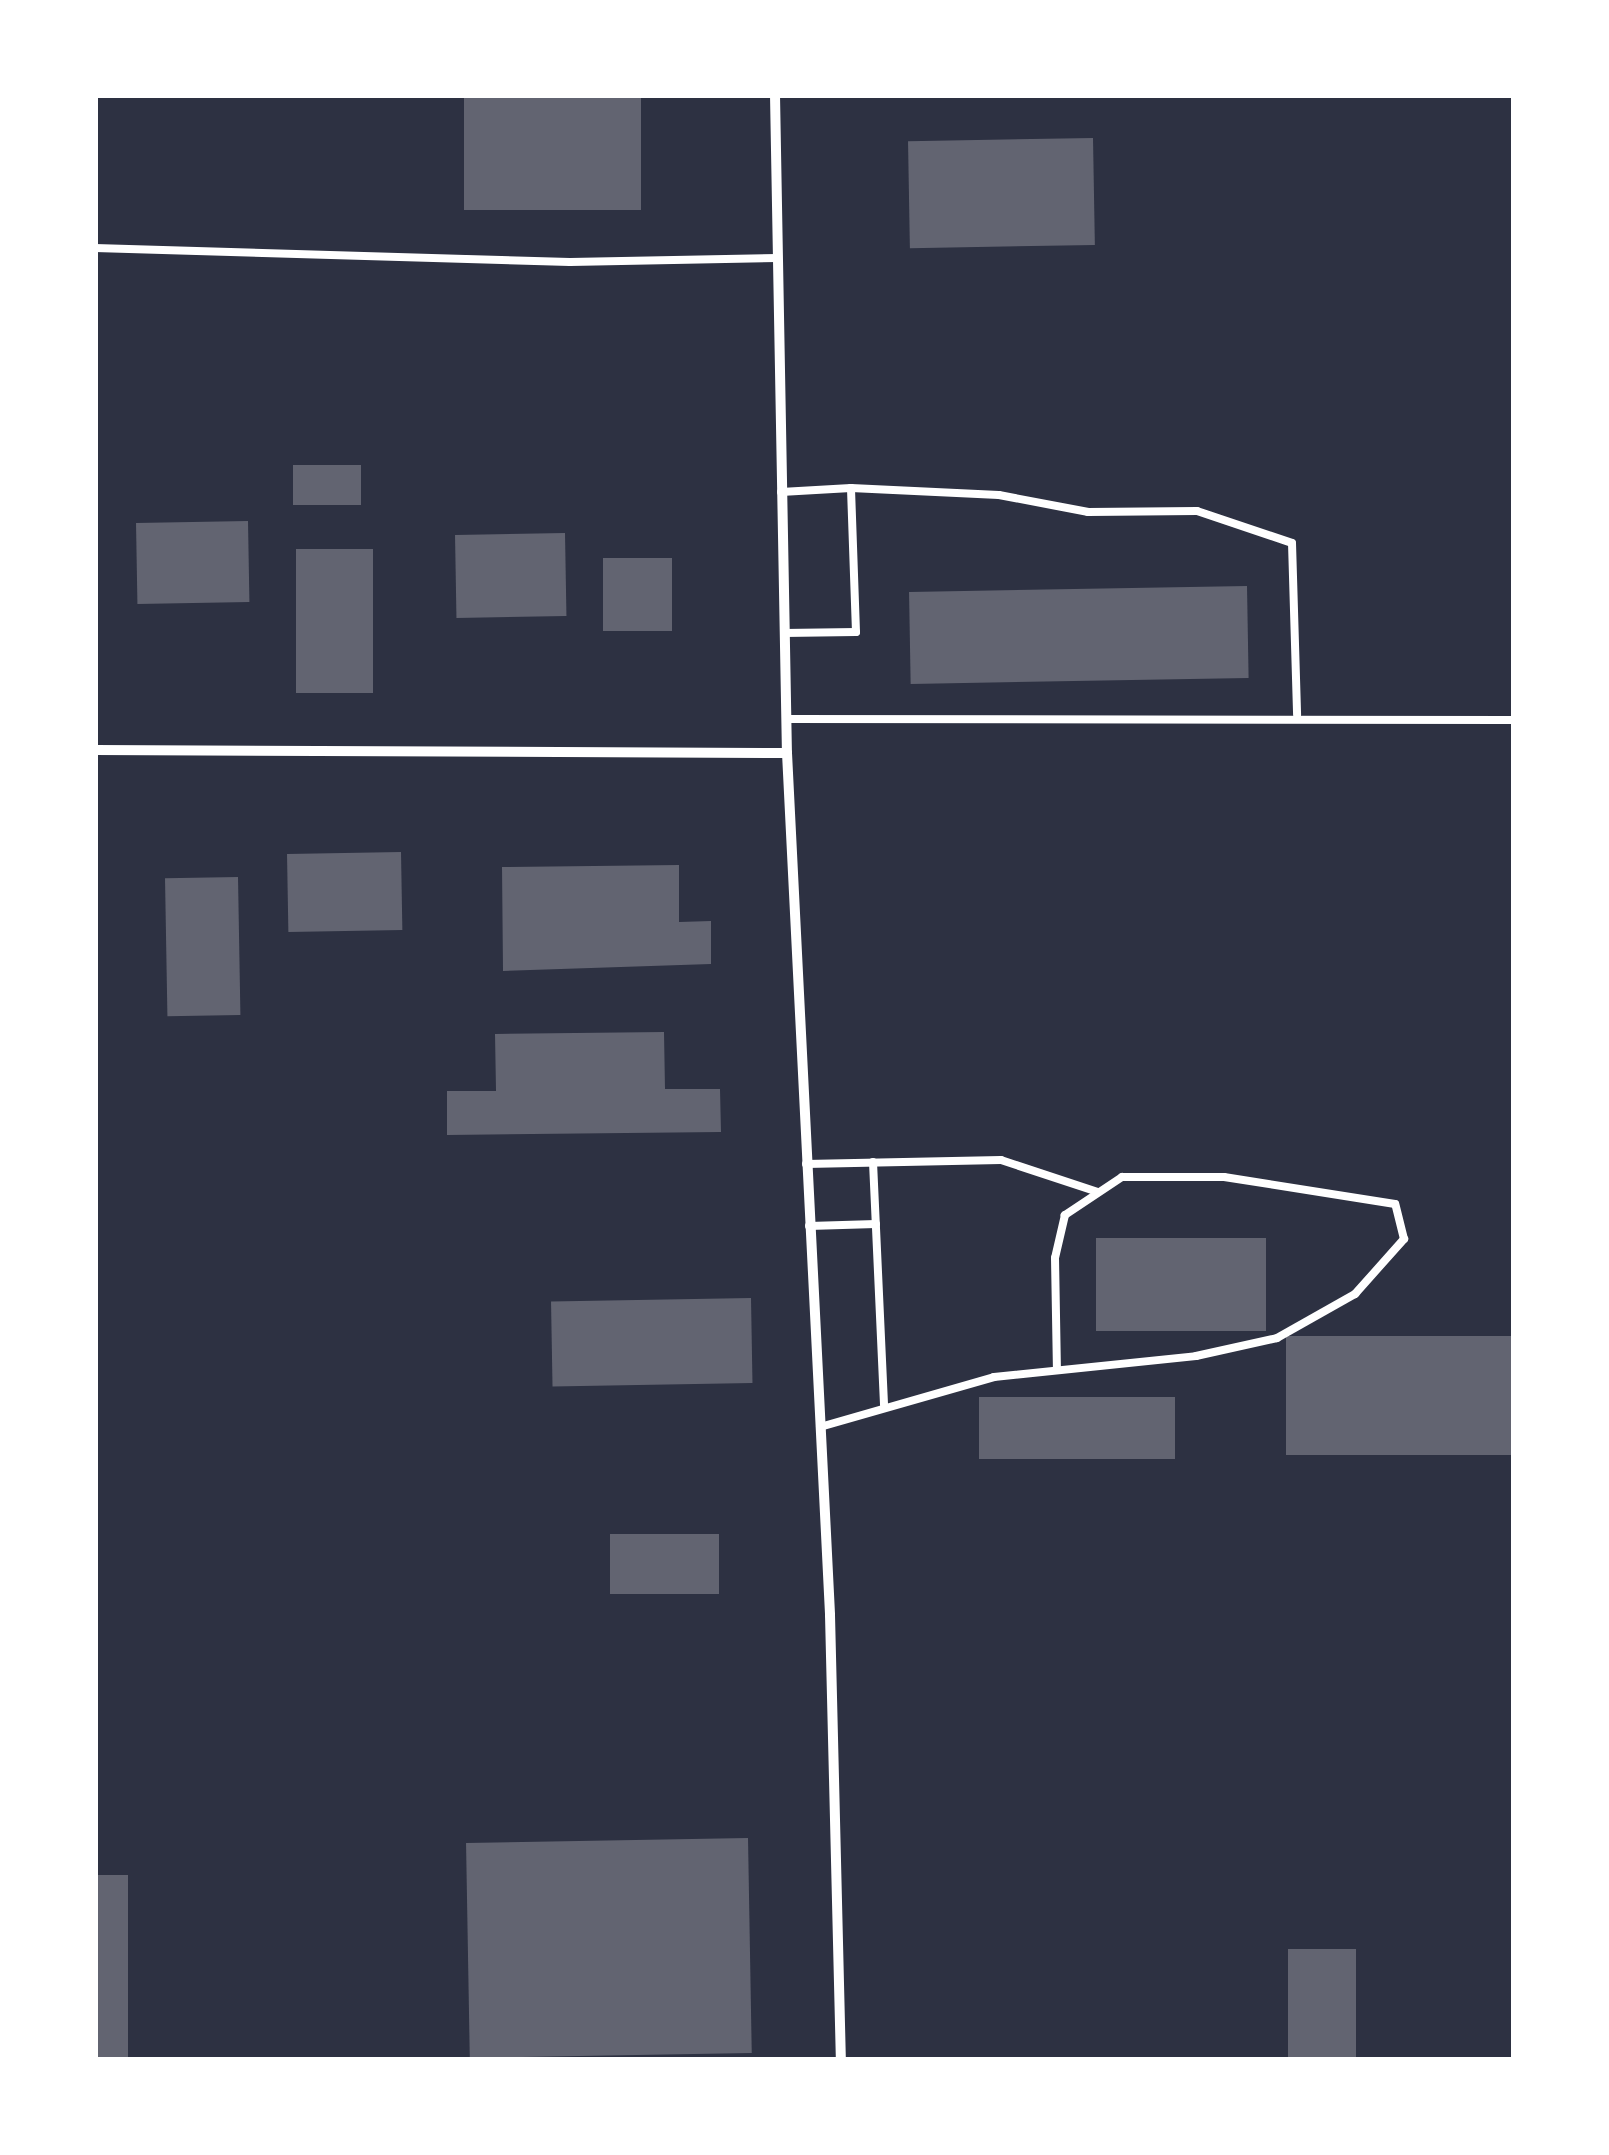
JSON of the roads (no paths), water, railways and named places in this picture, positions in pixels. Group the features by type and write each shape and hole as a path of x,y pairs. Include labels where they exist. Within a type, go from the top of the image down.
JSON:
{"street":[{"path":"775,95 786,754 820,1427 841,2060"},
{"path":"95,750 786,754"}],"lane":[{"path":"95,248 570,262 776,258"},
{"path":"784,633 856,632 852,488"},
{"path":"781,492 852,488 1000,496 1088,512 1197,512 1292,543 1296,716"},
{"path":"786,719 1296,716 1514,720"},
{"path":"806,1164 1001,1160 1098,1192"},
{"path":"873,1162 884,1406"},
{"path":"820,1427 972,1382 1196,1356 1276,1338 1355,1294 1404,1239 1395,1204 1224,1177 1122,1177 1065,1215 1058,1244 1057,1370"},
{"path":"809,1226 876,1224"}]}
